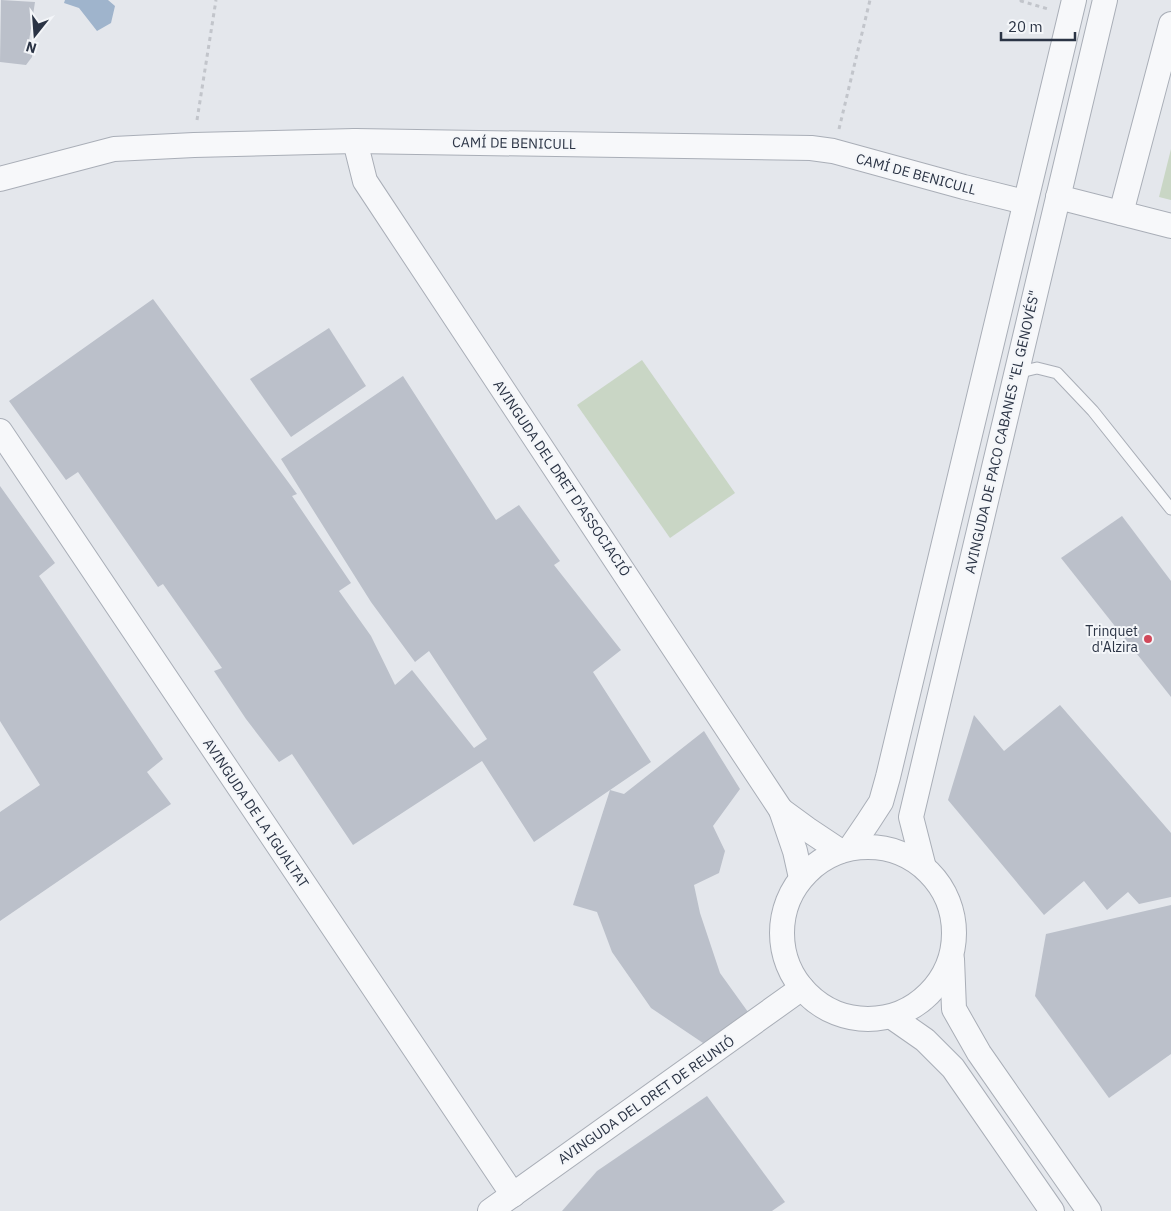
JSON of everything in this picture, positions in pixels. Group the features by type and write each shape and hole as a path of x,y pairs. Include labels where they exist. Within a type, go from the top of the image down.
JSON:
{"street":[{"path":"846,849 868,822 880,802 888,777 1074,0"},
{"name":"AVINGUDA DE PACO CABANES \"EL GENOVÉS\"","path":"923,864 911,817 1105,0"},
{"path":"1121,214 1171,24"},
{"name":"CAMÍ DE BENICULL","path":"0,179 114,149 194,145 355,141 811,148 833,151 1026,202"},
{"name":"AVINGUDA DEL DRET D'ASSOCIACIÓ","path":"355,141 365,181 781,810 795,850 801,878"},
{"path":"1058,197 1171,226"},
{"name":"AVINGUDA DE LA IGUALTAT","path":"0,431 513,1195"},
{"name":"AVINGUDA DEL DRET D'ASSOCIACIÓ","path":"781,810 806,829 846,849"},
{"path":"952,959 937,988 919,1004 892,1017 862,1020 834,1013 808,996 796,980 783,953 781,927 789,897 801,878 824,858 846,849 881,846 923,864 945,890 955,919 952,959 954,1009 979,1053 1089,1211"},
{"name":"AVINGUDA DEL DRET DE REUNIÓ","path":"490,1211 802,988"},
{"path":"892,1017 925,1040 953,1068 1052,1211"}],"lane":[{"path":"1016,373 1037,368 1057,372 1094,411 1171,509"}],"path":[{"path":"194,145 216,0"},
{"path":"833,151 870,0"}],"green space":[{"path":"1171,149 1171,200 1159,197"},
{"path":"642,360 735,493 670,538 577,405"}],"water":[{"path":"65,0 108,0 115,6 111,23 97,31 79,8 64,3"}],"building":[{"path":"1,0 35,2 29,41 33,48 32,57 26,65 0,62"},
{"path":"153,299 297,494 292,496 351,583 339,591 371,636 395,685 412,670 474,748 487,739 429,651 415,662 371,602 281,459 403,376 496,520 519,505 560,561 554,565 621,650 593,672 651,762 534,842 482,761 353,845 292,754 279,762 246,719 214,671 222,668 163,584 158,587 78,472 66,480 9,401"},
{"path":"329,328 366,386 291,437 250,379"},
{"path":"0,486 55,563 39,576 163,759 147,772 171,804 0,921 0,812 40,785 0,721"},
{"name":"Trinquet d'Alzira","path":"1122,516 1171,581 1171,697 1061,558"},
{"path":"1060,705 1171,833 1171,897 1139,904 1128,892 1107,910 1084,881 1044,915 948,800 974,715 1004,751"},
{"path":"704,731 740,789 713,826 725,851 719,873 694,885 700,913 720,973 748,1012 706,1045 651,1008 612,952 597,912 573,905 610,790 624,794"},
{"path":"1171,905 1171,1054 1109,1098 1035,996 1046,934"},
{"path":"707,1096 785,1202 772,1211 562,1211 597,1171"}],"place":[{"name":"Trinquet d'Alzira","path":"1148,639"}]}
